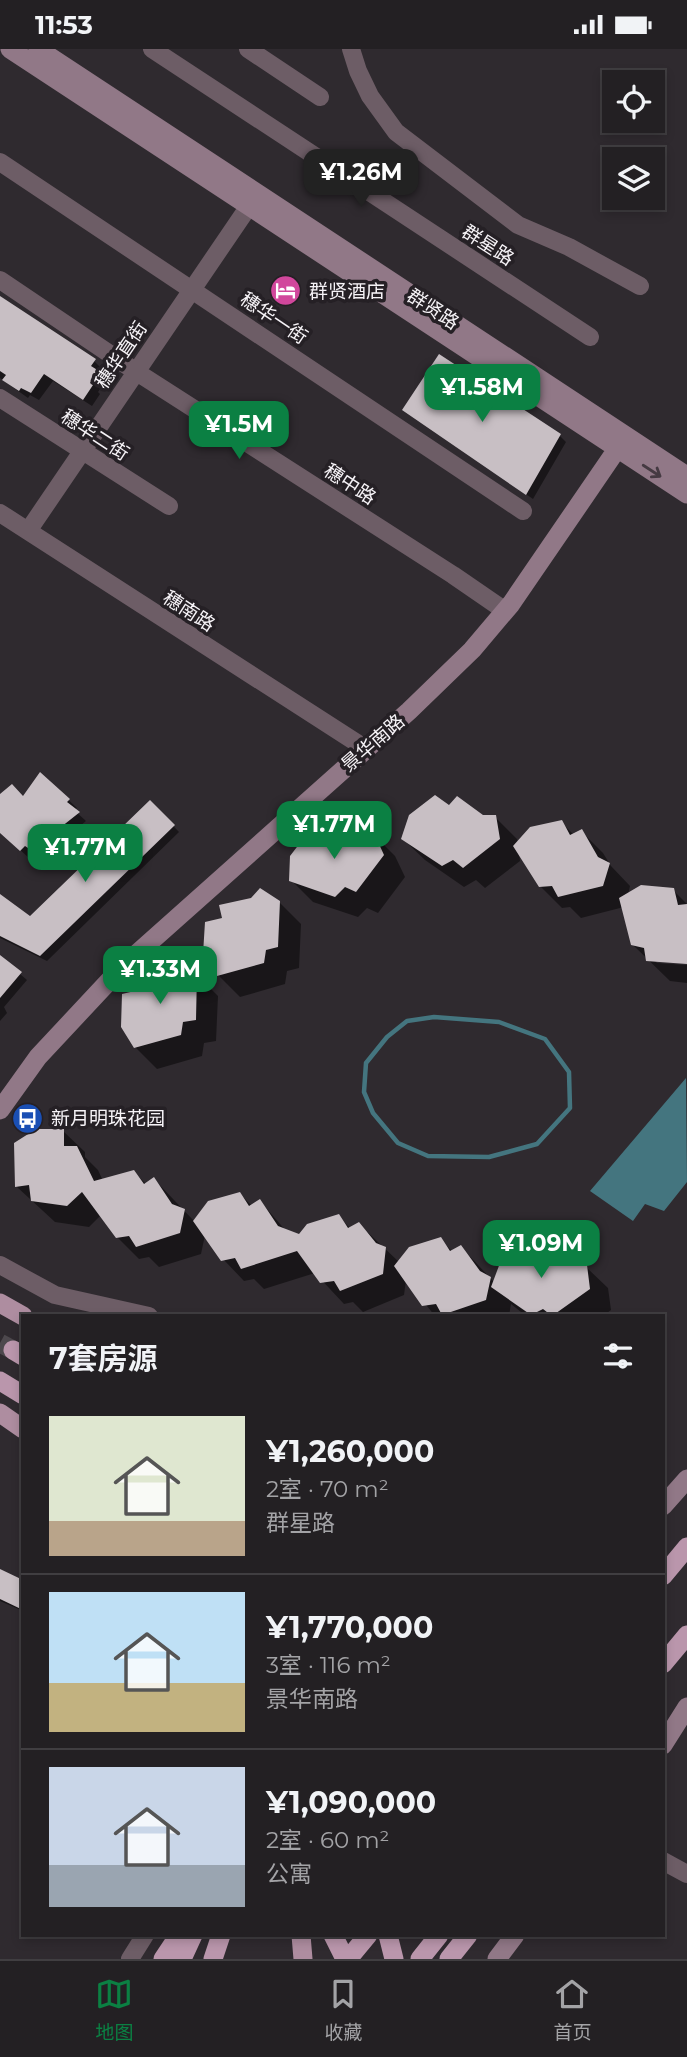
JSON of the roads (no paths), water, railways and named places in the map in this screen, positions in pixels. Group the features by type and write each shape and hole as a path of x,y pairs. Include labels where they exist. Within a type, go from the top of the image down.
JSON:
{"highway":[{"path":"0,1381 21,1394"},
{"path":"665,1574 687,1547"},
{"path":"665,1662 687,1635"},
{"path":"163,1959 178,1937"},
{"path":"182,1959 192,1937"},
{"path":"213,1959 219,1937"},
{"path":"334,1937 349,1959"},
{"path":"347,1937 349,1959"},
{"path":"349,1959 366,1937"},
{"path":"388,1937 394,1959"},
{"path":"420,1959 436,1937"},
{"path":"449,1959 466,1937"}],"main road":[{"name":"群贤路","path":"11,49 622,442"},
{"name":"群贤路","path":"11,49 622,442 687,476"},
{"name":"群贤路","path":"38,49 622,442 687,494"},
{"name":"景华南路","path":"0,1110 38,1057 130,959 453,670 511,604 622,442"},
{"path":"0,1303 21,1314"},
{"path":"0,1317 21,1315"},
{"path":"0,1413 21,1428"},
{"path":"665,1504 687,1479"},
{"path":"665,1742 687,1707"},
{"path":"301,1937 303,1959"},
{"path":"438,1937 442,1959"},
{"path":"497,1959 514,1937"}],"street":[{"name":"群星路","path":"152,49 590,337"},
{"path":"248,49 320,97"},
{"path":"351,49 370,96 396,132 518,225 569,247 640,286"},
{"name":"穗华一街","path":"0,162 523,512"},
{"name":"穗华直街","path":"28,531 251,203"},
{"name":"穗中路","path":"0,280 135,371 501,608"},
{"name":"穗华二街","path":"0,398 169,506"},
{"name":"穗南路","path":"0,513 356,743"},
{"path":"0,1265 55,1295 140,1314"},
{"path":"665,1862 687,1874"},
{"path":"130,1959 144,1937"}],"water":[{"path":"686,1078 687,1182 664,1211 645,1204 633,1221 590,1191"}],"waterway":[{"path":"434,1017 499,1022 545,1039 569,1072 570,1108 537,1144 489,1157 428,1156 398,1143 373,1113 364,1092 366,1063 387,1037 407,1021 434,1017"}],"tunnel":[{"path":"0,1343 13,1350"}],"place":[{"name":"群贤酒店","path":"286,291"},
{"name":"新月明珠花园","path":"28,1118"}]}
